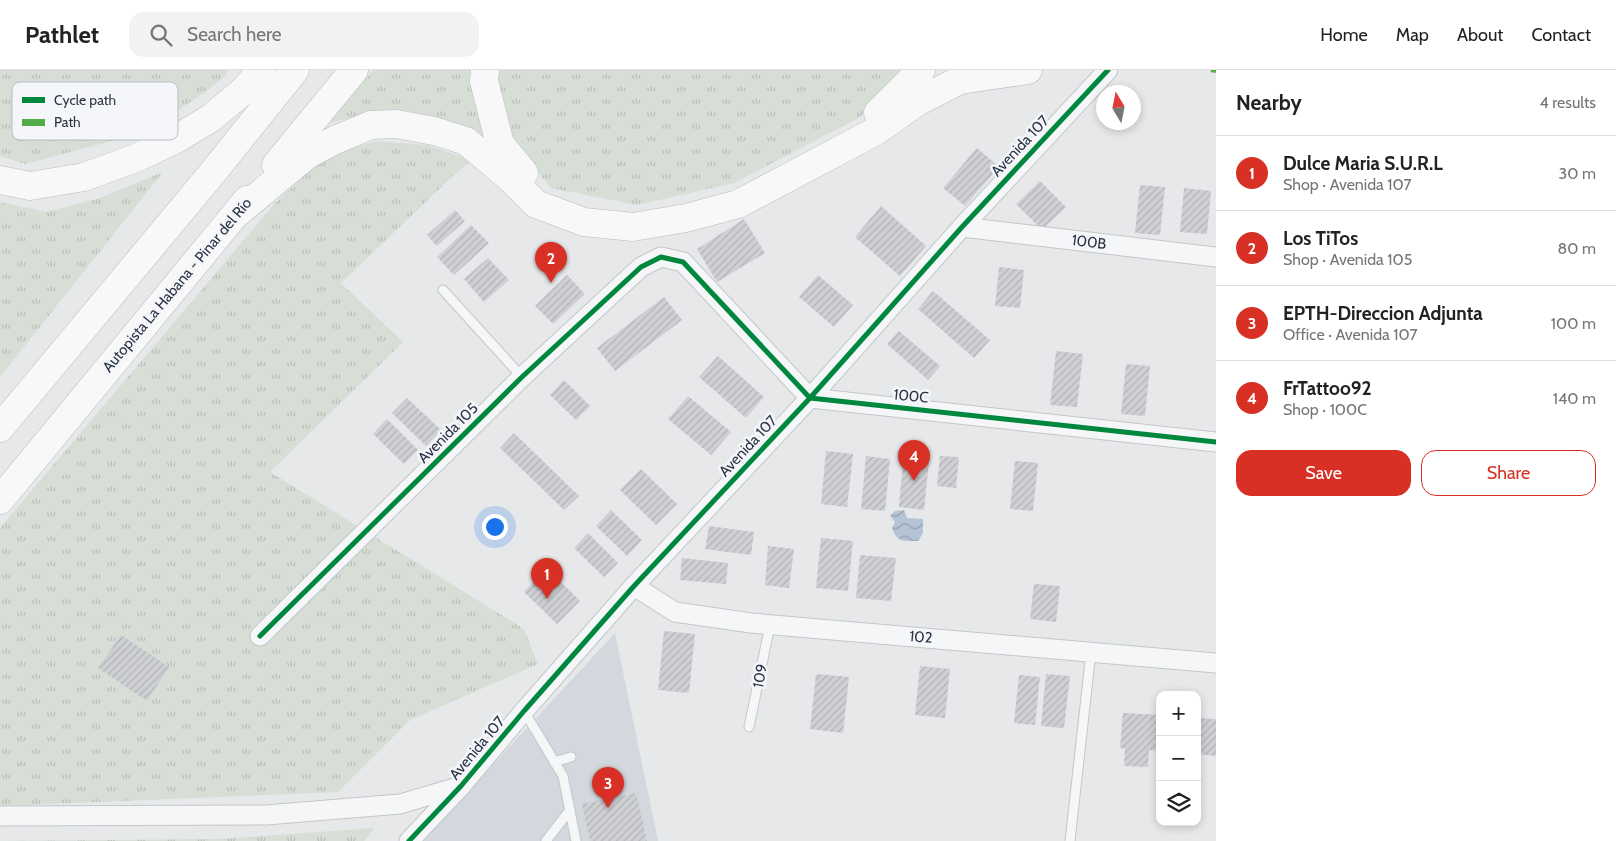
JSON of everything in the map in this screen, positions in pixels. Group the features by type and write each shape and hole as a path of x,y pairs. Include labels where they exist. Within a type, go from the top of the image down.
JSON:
{"highway":[{"path":"178,138 211,118 242,92 262,70"},
{"path":"214,171 274,70"},
{"path":"0,428 214,171 295,70"},
{"name":"Autopista La Habana - Pinar del Río","path":"0,500 354,70"},
{"path":"485,70 484,81 500,144 530,180 568,205 627,213 684,205 740,191 868,122 922,70"},
{"path":"236,214 307,155 371,124 396,124 434,131 466,141 510,178 536,204 584,222 633,227 686,218 738,204 876,131 917,102 960,80 1028,70"},
{"path":"0,180 30,186 84,177 136,158 174,140"}],"street":[{"name":"Avenida 107","path":"409,841 461,786 634,586 810,398 962,227 1108,70"},
{"name":"100B","path":"962,227 1216,257"},
{"name":"Avenida 105","path":"260,636 522,377 641,267 661,257 683,262 810,398"},
{"name":"100C","path":"810,398 1216,442"},
{"name":"102","path":"634,586 675,612 770,625 1216,663"},
{"path":"0,816 266,815 400,804 461,786"}],"lane":[{"path":"443,290 522,377"},
{"name":"109","path":"749,727 770,625"},
{"path":"1070,841 1092,652"},
{"path":"524,711 563,776 576,841"},
{"path":"554,762 571,757"},
{"path":"546,841 570,810"}],"shaded area":[{"path":"615,633 658,841 422,841"}],"green space":[{"path":"0,70 229,70 224,77 207,91 178,110 178,82 12,82 12,140 114,140 25,164 0,156"},
{"path":"373,70 475,70 488,144 446,119 408,111 367,113 327,124"},
{"path":"492,70 904,70 898,79 860,117 734,183 637,205 551,188 510,137"},
{"path":"376,141 427,145 472,160 341,283 403,342 270,472 524,629 538,664 410,720 338,792 0,806 0,528 276,202 328,155"},
{"path":"163,172 0,377 0,202 46,212 97,199"},
{"path":"375,828 364,841 0,841 220,839"}],"water":[{"path":"904,510 907,518 923,519 923,533 918,541 899,539 894,533 892,528 895,522 890,516 895,511"}],"building":[{"path":"977,148 999,167 965,206 943,188"},
{"path":"1040,181 1066,207 1042,230 1016,204"},
{"path":"1140,185 1165,187 1160,235 1135,233"},
{"path":"1184,188 1211,191 1207,234 1180,232"},
{"path":"881,206 926,246 900,276 855,237"},
{"path":"455,210 465,221 437,246 427,235"},
{"path":"744,219 765,253 717,282 697,249"},
{"path":"471,225 489,243 454,275 437,257"},
{"path":"488,258 509,280 484,302 464,279"},
{"path":"999,267 1024,270 1020,308 995,306"},
{"path":"567,275 585,294 553,324 535,306"},
{"path":"818,275 853,305 834,327 799,297"},
{"path":"933,291 990,340 974,358 918,309"},
{"path":"664,297 682,320 615,371 597,348"},
{"path":"899,331 940,366 928,380 887,344"},
{"path":"1056,351 1083,354 1077,407 1050,405"},
{"path":"718,356 764,397 746,418 699,377"},
{"path":"1126,364 1150,366 1145,416 1121,414"},
{"path":"564,380 590,406 576,420 550,395"},
{"path":"688,396 731,432 711,455 668,419"},
{"path":"407,398 441,430 426,446 392,413"},
{"path":"387,419 418,450 404,464 373,434"},
{"path":"514,433 579,496 564,510 500,448"},
{"path":"904,449 930,452 924,510 899,507"},
{"path":"826,451 853,454 847,507 821,504"},
{"path":"866,456 890,459 885,511 861,509"},
{"path":"940,456 959,457 956,488 937,486"},
{"path":"1015,461 1038,463 1033,511 1010,509"},
{"path":"641,469 677,504 656,525 620,490"},
{"path":"611,510 642,540 627,556 596,526"},
{"path":"709,526 754,532 751,555 705,549"},
{"path":"588,533 618,563 604,577 574,548"},
{"path":"821,538 853,541 848,591 816,588"},
{"path":"768,546 794,549 789,588 765,585"},
{"path":"860,555 896,558 891,601 856,598"},
{"path":"682,558 728,563 726,584 680,580"},
{"path":"547,568 580,601 557,624 524,592"},
{"path":"1034,584 1060,586 1056,622 1030,619"},
{"path":"664,631 695,634 689,693 658,690"},
{"path":"121,635 169,667 147,701 98,668"},
{"path":"920,666 950,669 945,718 915,715"},
{"path":"816,674 849,677 843,733 810,729"},
{"path":"1046,674 1070,676 1064,728 1041,726"},
{"path":"1019,675 1040,677 1035,725 1014,723"},
{"path":"1123,713 1156,715 1156,751 1149,750 1148,767 1124,766 1125,749 1120,748"},
{"path":"1201,718 1216,719 1216,756 1201,754"},
{"path":"636,793 647,841 590,841 582,804"}],"marked path":[{"path":"1211,70 1216,71"}],"cycle path":[{"path":"409,841 461,786 634,586 810,398 962,227 1108,70"},
{"path":"260,636 522,377 641,267 661,257 683,262 810,398 1216,442"}],"place":[{"name":"Los TiTos","path":"551,283"},
{"name":"FrTattoo92","path":"914,481"},
{"name":"Dulce Maria S.U.R.L","path":"547,599"},
{"name":"EPTH-Direccion Adjunta","path":"608,808"}]}
